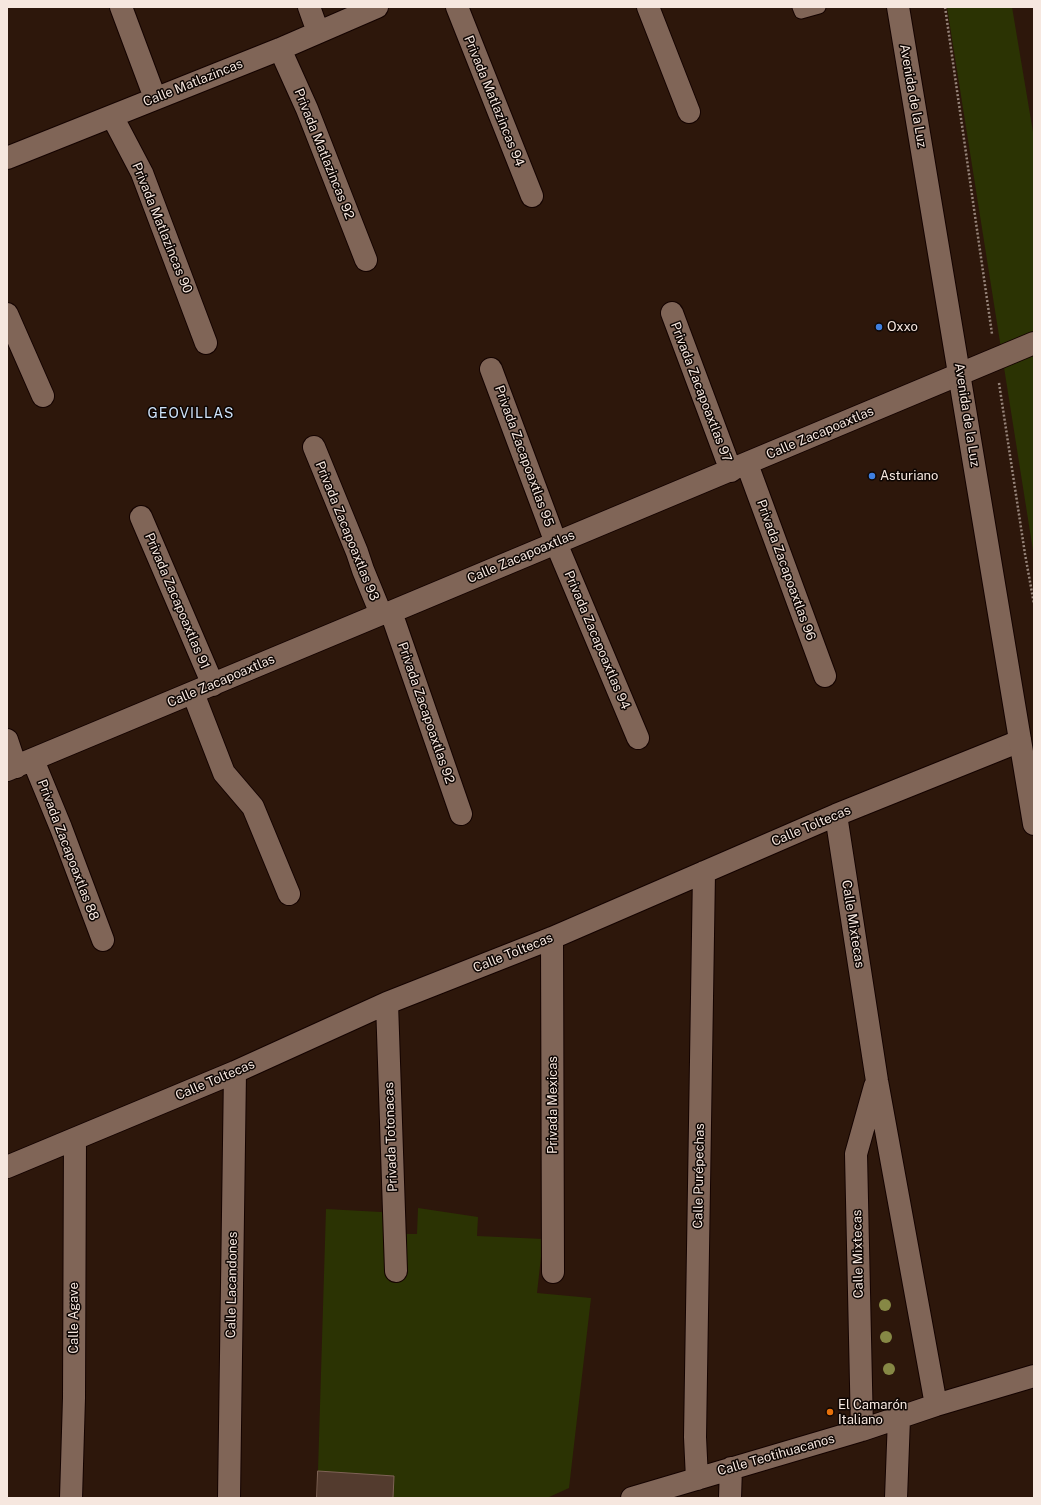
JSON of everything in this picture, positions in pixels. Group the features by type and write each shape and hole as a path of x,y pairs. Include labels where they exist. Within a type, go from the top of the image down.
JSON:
{"street":[{"path":"121,7 155,98"},
{"path":"309,7 318,32"},
{"name":"Calle Matlazincas","path":"7,158 280,49 378,7"},
{"name":"Privada Matlazincas 94","path":"457,7 532,196"},
{"path":"648,7 689,112"},
{"name":"Avenida de la Luz","path":"898,7 1034,824"},
{"name":"Privada Matlazincas 92","path":"280,49 307,108 366,260"},
{"name":"Privada Matlazincas 90","path":"112,116 142,173 206,343"},
{"name":"Privada Zacapoaxtlas 97","path":"672,313 739,467"},
{"path":"7,314 43,396"},
{"name":"Calle Zacapoaxtlas","path":"19,766 1034,343"},
{"name":"Privada Zacapoaxtlas 95","path":"491,369 556,542"},
{"name":"Privada Zacapoaxtlas 93","path":"314,447 358,552 363,570 386,613"},
{"name":"Privada Zacapoaxtlas 96","path":"739,467 825,676"},
{"name":"Privada Zacapoaxtlas 91","path":"141,517 203,689 224,773 254,807 289,894"},
{"name":"Privada Zacapoaxtlas 94","path":"556,542 638,738"},
{"name":"Privada Zacapoaxtlas 92","path":"386,613 461,814"},
{"name":"Privada Zacapoaxtlas 88","path":"7,740 19,766 61,828 103,940"},
{"name":"Calle Toltecas","path":"7,1167 235,1072 387,1003 552,938 836,815 1020,741"},
{"name":"Calle Mixtecas","path":"836,815 877,1081 936,1405"},
{"name":"Calle Purépechas","path":"697,1479 695,1438 704,872"},
{"name":"Privada Mexicas","path":"552,938 553,1272"},
{"name":"Privada Totonacas","path":"387,1003 396,1271"},
{"name":"Calle Lacandones","path":"229,1498 235,1072"},
{"name":"Calle Mixtecas","path":"862,1430 856,1154 877,1081"},
{"name":"Calle Agave","path":"71,1498 74,1398 75,1139"},
{"name":"Calle Teotihuacanos","path":"632,1498 862,1430 936,1405 1034,1376"},
{"path":"896,1498 899,1418"},
{"path":"730,1498 731,1468"}],"lane":[{"path":"799,7 801,12 819,7"}],"path":[{"path":"945,7 996,360 1034,604"}],"green space":[{"path":"947,7 1012,7 1034,138 1034,557"},
{"path":"418,1208 478,1217 477,1236 543,1239 537,1293 591,1298 569,1488 547,1498 393,1498 394,1476 318,1471 326,1209 399,1213 399,1234 417,1234"}],"building":[{"path":"318,1471 394,1476 393,1498 317,1498"}],"place":[{"name":"Oxxo","path":"879,327"},
{"name":"Asturiano","path":"872,476"},
{"name":"El Camarón Italiano","path":"830,1412"}],"district":[{"name":"GEOVILLAS","path":"191,414"}]}
